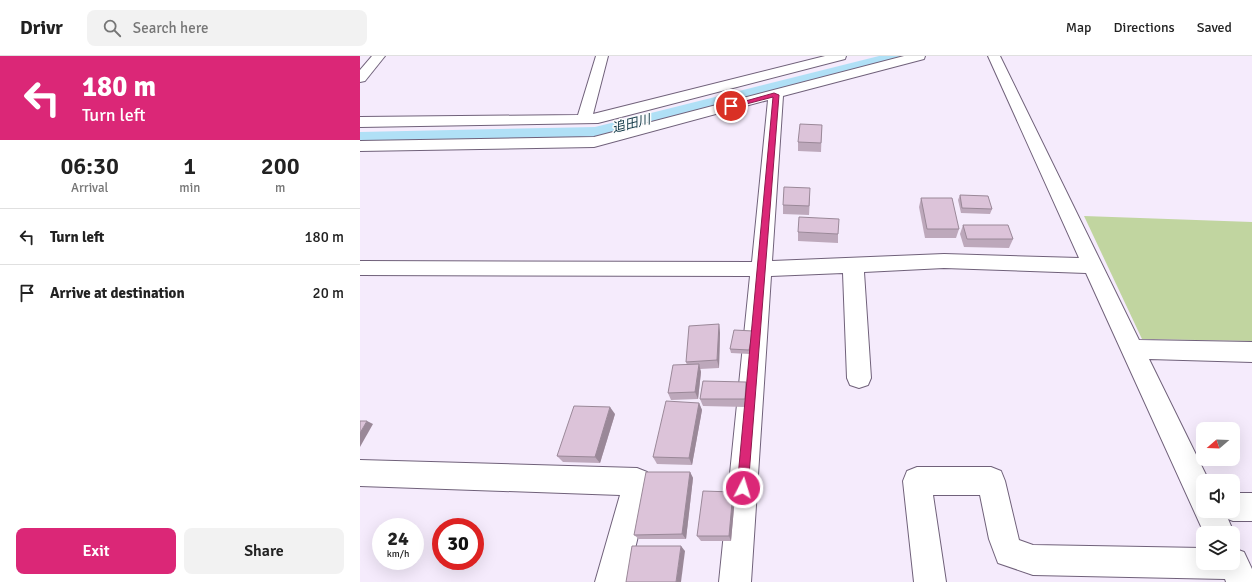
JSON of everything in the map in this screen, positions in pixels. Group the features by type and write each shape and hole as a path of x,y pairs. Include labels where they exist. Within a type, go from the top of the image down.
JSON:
{"street":[{"path":"360,78 379,56"},
{"path":"584,119 602,56"},
{"path":"360,122 598,118 819,58 840,56"},
{"path":"360,146 594,142 919,56"},
{"path":"994,56 1196,485"},
{"path":"735,582 776,95"},
{"path":"360,268 761,269 944,261 1093,266"},
{"path":"853,264 859,378"},
{"path":"1132,349 1252,352"},
{"path":"360,473 637,482 611,582"},
{"path":"930,582 917,481 991,481 1004,539 1009,552 1033,560 1196,562"},
{"path":"1240,507 1252,507"},
{"path":"1236,570 1242,582"}],"green space":[{"path":"1084,216 1252,222 1252,341 1142,339"}],"building":[{"path":"800,124 822,125 821,143 798,142"},
{"path":"784,187 810,188 809,206 783,205"},
{"path":"960,195 988,196 992,209 962,208"},
{"path":"921,198 952,198 959,229 927,229"},
{"path":"799,217 839,219 838,234 798,232"},
{"path":"963,225 1008,225 1013,239 967,239"},
{"path":"719,324 717,360 686,362 689,326"},
{"path":"734,330 753,331 749,350 730,349"},
{"path":"699,364 695,392 668,393 673,365"},
{"path":"703,381 746,382 745,399 700,399"},
{"path":"666,401 699,403 689,458 653,457"},
{"path":"574,406 610,407 595,457 557,456"},
{"path":"360,421 367,421 360,433"},
{"path":"646,472 690,472 682,534 634,535"},
{"path":"703,491 733,492 729,536 697,536"},
{"path":"632,546 681,546 676,582 626,582"}],"waterway":[{"name":"追田川","path":"360,137 595,132 895,56"}],"route":[{"path":"731,106 776,95 743,488"}]}
